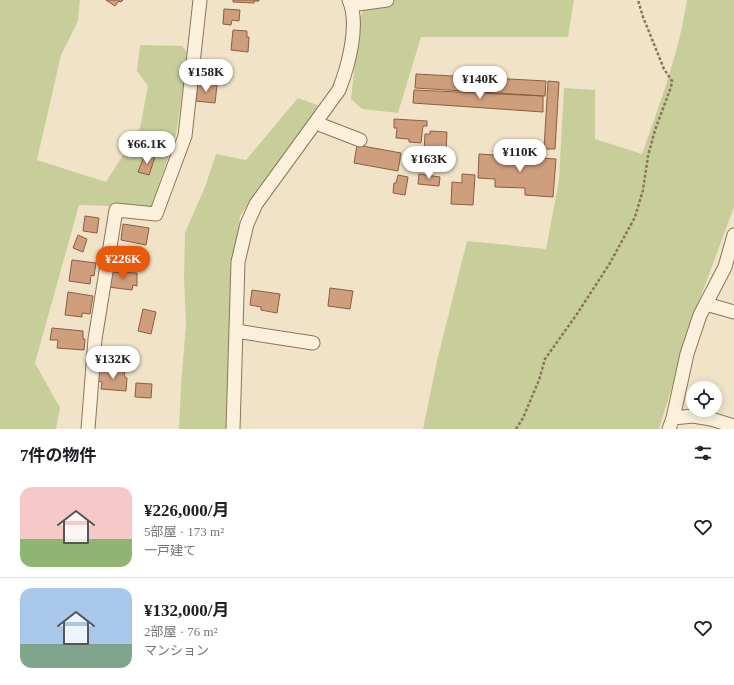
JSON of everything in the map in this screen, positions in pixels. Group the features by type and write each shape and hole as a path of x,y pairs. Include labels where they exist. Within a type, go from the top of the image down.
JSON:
{"street":[{"path":"88,429 95,339 116,210 156,214 185,136 200,0"},
{"path":"233,429 238,262 247,224 263,193 339,90 347,71 351,47 353,26 350,3 387,0"},
{"path":"316,123 360,140"},
{"path":"671,424 687,354 700,315 730,264 734,235"},
{"path":"706,304 734,312"},
{"path":"236,330 313,343"},
{"path":"671,424 693,416 711,419 734,426"}],"path":[{"path":"516,429 523,418 539,380 545,359 577,314 610,263 635,217 637,210 653,137 672,81 664,69 642,17 638,0"}],"green space":[{"path":"0,0 80,0 78,21 61,55 37,160 106,182 140,128 148,86 137,71 140,45 182,46 188,53 176,135 151,207 79,205 35,363 60,408 56,429 0,429"},
{"path":"395,0 574,0 568,37 421,37 398,113 362,109 351,99 360,18 365,7 385,6"},
{"path":"687,0 734,0 734,207 695,312 659,429 423,429 437,361 467,241 546,249 559,180 564,88 595,90 595,139 642,154 674,59 684,20"},
{"path":"298,98 320,106 240,216 227,388 226,429 179,429 186,324 184,278 185,233 205,187 216,154 246,160"}],"building":[{"path":"106,0 123,0 121,2 119,1 115,6"},
{"path":"233,0 259,1 254,1 254,3 233,2"},
{"path":"224,9 240,10 239,21 232,20 231,25 223,24"},
{"path":"233,30 247,31 247,37 249,37 248,52 231,50"},
{"path":"416,74 546,81 545,96 415,88"},
{"path":"548,81 559,82 555,149 544,149"},
{"path":"198,83 217,85 215,103 196,101"},
{"path":"414,90 543,96 543,112 413,103"},
{"path":"394,119 427,121 427,126 423,126 421,143 409,142 409,139 396,138 397,128 394,128"},
{"path":"430,131 447,132 446,152 424,151 425,134 430,134"},
{"path":"357,145 401,153 398,171 354,163"},
{"path":"145,154 155,157 149,175 138,172"},
{"path":"479,154 556,159 553,197 525,195 525,188 495,187 495,179 478,178"},
{"path":"419,174 440,177 439,186 418,184"},
{"path":"462,174 475,175 473,205 451,204 452,182 462,183"},
{"path":"398,175 408,177 405,195 393,193 394,183 396,183"},
{"path":"85,216 99,218 97,233 83,231"},
{"path":"123,224 149,228 146,245 121,240"},
{"path":"78,235 87,239 83,252 73,248"},
{"path":"72,260 96,263 94,276 91,275 90,284 69,281"},
{"path":"109,272 137,273 137,286 133,285 132,290 108,287"},
{"path":"330,288 353,291 350,309 328,306"},
{"path":"252,290 280,294 277,313 261,310 261,307 250,305"},
{"path":"68,292 93,296 90,314 82,313 82,317 65,315"},
{"path":"143,309 156,312 151,334 138,331"},
{"path":"52,328 83,331 83,339 85,339 84,350 57,348 58,340 50,340"},
{"path":"99,369 125,372 124,376 127,378 126,391 101,389 102,382 98,381"},
{"path":"136,383 152,384 151,398 135,397"}]}
